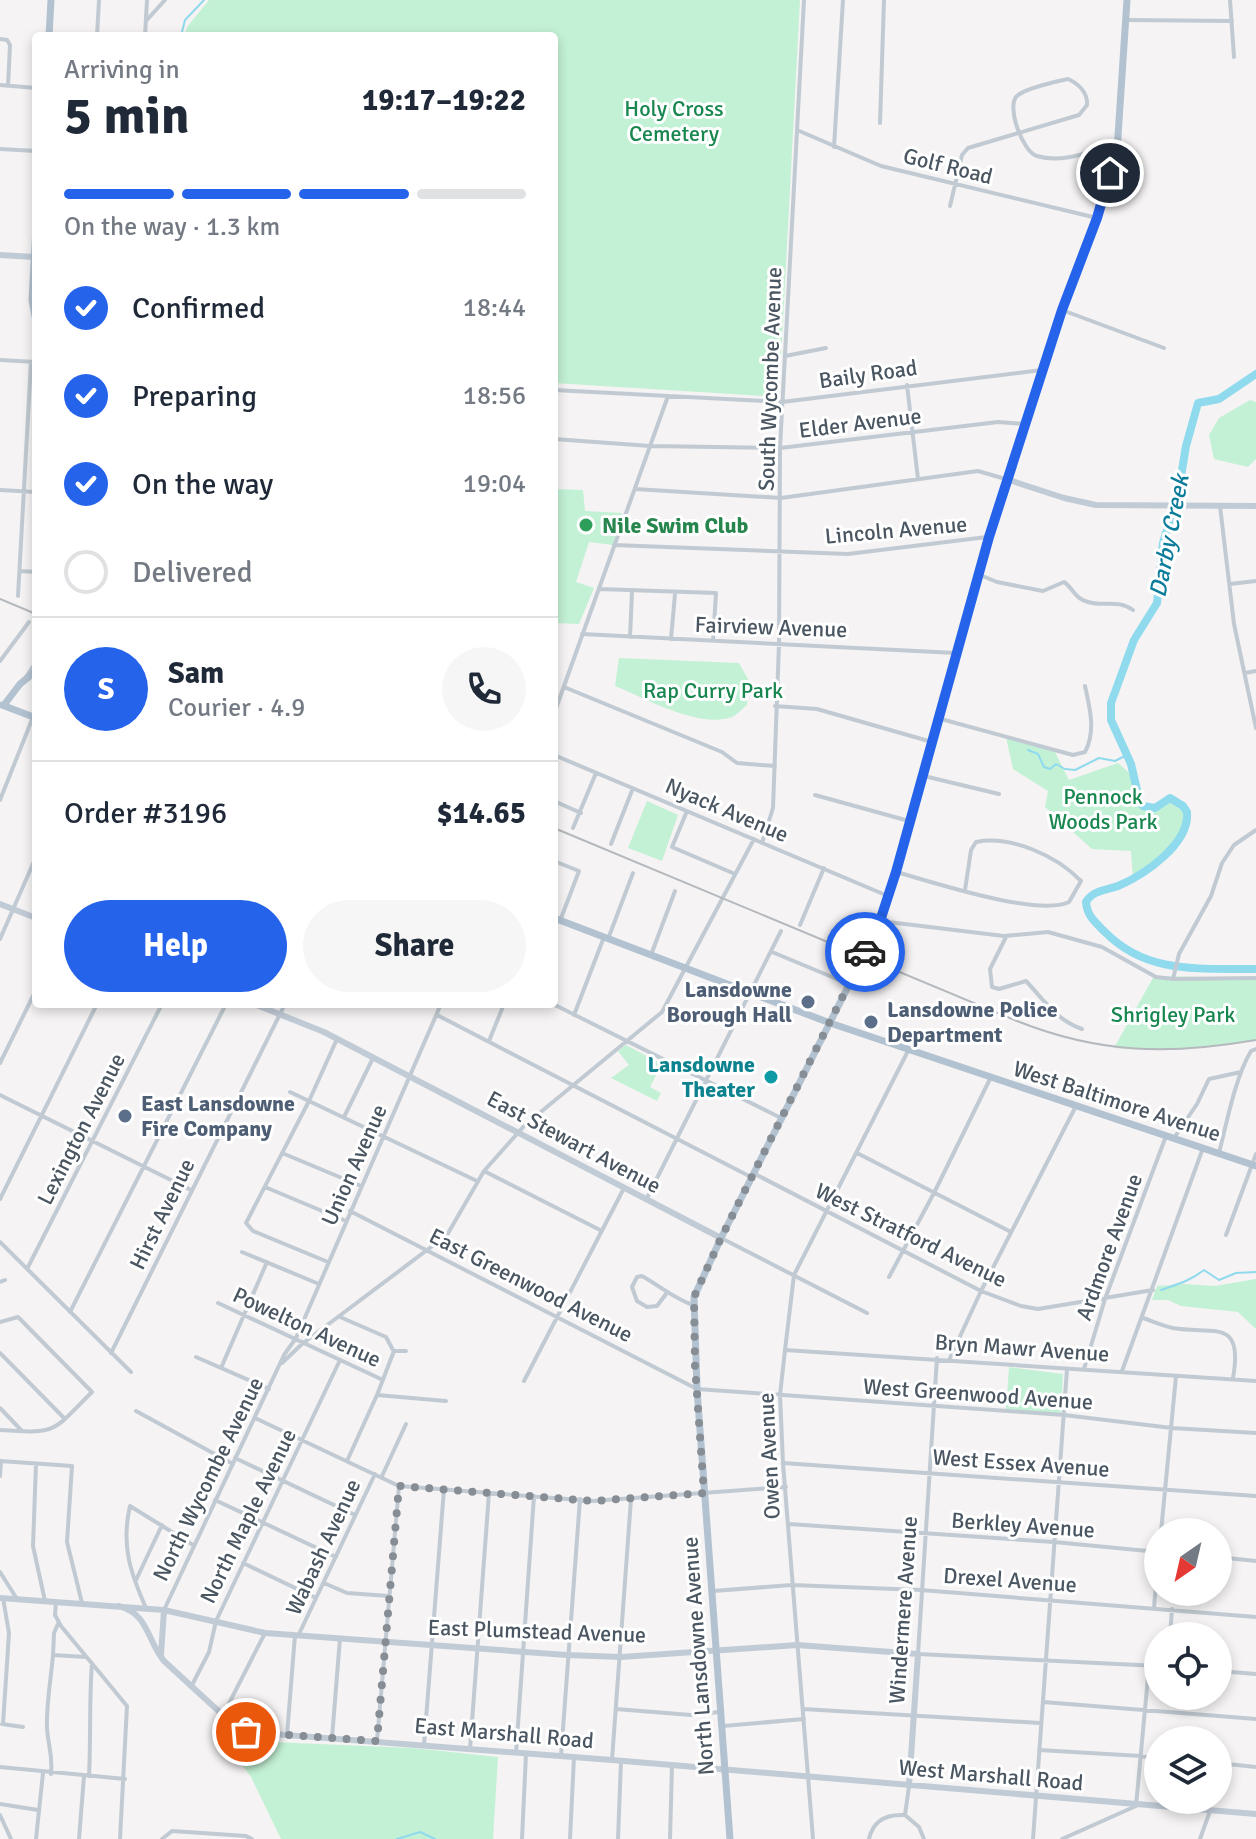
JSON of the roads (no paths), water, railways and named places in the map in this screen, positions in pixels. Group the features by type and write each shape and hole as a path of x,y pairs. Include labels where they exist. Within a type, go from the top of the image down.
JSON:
{"main road":[{"path":"49,32 51,0"},
{"name":"North Lansdowne Avenue","path":"730,1839 693,1305 721,1238 880,921 941,719 989,537 1062,310 1097,218 1118,143 1127,0"},
{"path":"32,674 1,706 32,716"},
{"name":"West Baltimore Avenue","path":"558,920 830,1023 990,1079 1254,1164"}],"street":[{"path":"97,32 99,0"},
{"path":"147,0 153,8 160,6"},
{"path":"145,32 147,0"},
{"path":"146,21 165,0"},
{"name":"South Wycombe Avenue","path":"762,843 772,813 775,766 780,448 804,0"},
{"path":"834,147 843,0"},
{"path":"880,123 884,0"},
{"path":"1230,0 1234,57"},
{"path":"1127,20 1232,21"},
{"path":"0,39 7,40 10,45 8,86"},
{"path":"950,206 962,155 968,148 1020,132 1079,115 1087,101 1078,85 1068,79 1023,92 1015,98 1013,109 1020,132 1029,152 1056,159 1118,143"},
{"path":"0,85 32,88"},
{"name":"Golf Road","path":"797,130 881,166 1097,218"},
{"path":"0,149 32,151"},
{"path":"0,255 32,257"},
{"path":"1062,310 1164,348"},
{"path":"785,356 826,348"},
{"path":"0,360 32,362"},
{"name":"Baily Road","path":"558,390 782,402 1042,370"},
{"path":"18,596 32,376"},
{"path":"907,385 918,479"},
{"path":"558,703 668,396"},
{"name":"Elder Avenue","path":"558,439 650,446 780,448 998,422 1026,424"},
{"path":"635,489 781,498 978,471 1087,503 1256,506"},
{"path":"0,490 32,492"},
{"path":"1220,506 1234,624 1256,728"},
{"name":"Lincoln Avenue","path":"614,545 848,554 989,537"},
{"path":"20,571 32,572"},
{"path":"980,575 997,582 1043,591 1064,582 1068,583 1078,599 1089,603 1119,603 1133,610"},
{"path":"1230,584 1256,581"},
{"path":"599,589 716,593 713,641"},
{"path":"630,637 633,592"},
{"path":"671,639 675,593"},
{"path":"0,661 29,622"},
{"name":"Fairview Avenue","path":"582,634 959,653"},
{"path":"25,679 32,668"},
{"path":"1245,673 1256,671"},
{"path":"941,719 1073,755 1085,752 1090,736 1091,715 1085,686"},
{"path":"564,687 722,752 737,763 775,766"},
{"path":"775,706 817,709 932,742"},
{"path":"0,800 32,722"},
{"name":"Nyack Avenue","path":"558,757 888,896"},
{"path":"573,828 596,773"},
{"path":"922,775 999,794"},
{"path":"611,844 633,788"},
{"path":"815,795 909,821"},
{"path":"558,803 581,813"},
{"path":"687,811 672,847 735,874"},
{"path":"1173,978 1179,954 1211,896 1222,863 1234,845 1256,830"},
{"path":"686,969 754,839"},
{"path":"896,872 985,897 1062,905 1069,902 1081,881 1032,848 984,840 976,842 971,850 965,890"},
{"path":"558,863 579,871 558,918"},
{"path":"0,939 32,867"},
{"path":"800,925 824,868"},
{"path":"574,1015 633,873"},
{"path":"651,955 675,891"},
{"path":"0,904 32,916"},
{"path":"880,921 899,926 1006,936 1048,932 1102,947 1156,977 1256,978"},
{"path":"646,1200 781,931"},
{"path":"1006,936 990,969 992,987 999,989 1026,981 1054,1013 1082,1029"},
{"path":"772,952 849,984"},
{"name":"North Wycombe Avenue","path":"282,1363 302,1344 447,1235 477,1181 518,1133 572,1084 662,1012 686,969"},
{"path":"0,1063 32,998"},
{"path":"558,1007 781,1118"},
{"path":"0,1199 95,1008"},
{"name":"Lexington Avenue","path":"27,1269 160,1008"},
{"path":"70,1312 224,1008"},
{"name":"East Stewart Avenue","path":"263,1008 337,1039 721,1238"},
{"name":"Hirst Avenue","path":"111,1353 283,1008"},
{"name":"Union Avenue","path":"296,1338 439,1008"},
{"path":"489,1041 502,1008"},
{"name":"West Stratford Avenue","path":"436,1014 981,1291 1038,1309 1153,1290"},
{"path":"328,1262 253,1231 246,1226 246,1221 309,1101 337,1039"},
{"name":"Owen Avenue","path":"813,1839 780,1395 794,1275 909,1050"},
{"path":"1219,1153 1242,1072 1254,1050"},
{"path":"344,1117 373,1058"},
{"name":"Ardmore Avenue","path":"1084,1369 1105,1299 1170,1137 1197,1104 1209,1079 1242,1072"},
{"path":"889,1277 990,1079"},
{"path":"290,1092 477,1181"},
{"path":"0,1095 191,1190"},
{"path":"950,1359 981,1291 1076,1106"},
{"path":"1122,1371 1203,1148"},
{"path":"282,1153 361,1186"},
{"path":"856,1153 1011,1232"},
{"path":"1226,1235 1256,1154"},
{"path":"484,1171 602,1231"},
{"path":"265,1187 346,1221"},
{"path":"524,1381 624,1188"},
{"name":"East Greenwood Avenue","path":"350,1211 697,1389"},
{"path":"721,1238 867,1313"},
{"path":"0,1242 131,1372"},
{"path":"242,1252 319,1284"},
{"path":"221,1368 267,1262"},
{"path":"666,1294 657,1306 647,1307 637,1301 632,1287 637,1277 642,1276 666,1294 693,1305"},
{"name":"Powelton Avenue","path":"218,1303 296,1338 302,1344 384,1378"},
{"path":"0,1322 18,1317 92,1392 54,1429 44,1432 0,1430"},
{"path":"340,1317 386,1337 394,1351"},
{"path":"1143,1318 1173,1328 1220,1331 1230,1338 1237,1357 1233,1379"},
{"name":"North Wycombe Avenue","path":"164,1610 235,1458 296,1338"},
{"name":"Bryn Mawr Avenue","path":"785,1350 1256,1381"},
{"path":"394,1351 406,1351"},
{"path":"347,1461 394,1351"},
{"path":"0,1353 65,1419"},
{"path":"196,1357 269,1389"},
{"name":"Windermere Avenue","path":"905,1815 937,1358"},
{"name":"North Maple Avenue","path":"191,1687 209,1652 216,1621 340,1360"},
{"path":"1033,1839 1067,1369"},
{"path":"1162,1518 1176,1376"},
{"name":"West Greenwood Avenue","path":"697,1389 1064,1415 1172,1428 1256,1433"},
{"path":"377,1395 446,1401"},
{"path":"0,1408 23,1431"},
{"path":"136,1411 233,1464"},
{"path":"255,1418 399,1486 580,1499 631,1499 786,1487"},
{"name":"Wabash Avenue","path":"381,1477 406,1424"},
{"path":"235,1458 355,1515"},
{"path":"0,1476 0,1462 72,1466 67,1542 82,1603"},
{"name":"West Essex Avenue","path":"783,1463 1256,1496"},
{"path":"36,1464 33,1546 45,1601"},
{"name":"Wabash Avenue","path":"297,1635 375,1474"},
{"path":"377,1741 399,1486"},
{"path":"424,1745 444,1489"},
{"path":"470,1749 489,1493"},
{"path":"516,1753 534,1496"},
{"path":"561,1756 580,1499"},
{"path":"612,1760 631,1499"},
{"path":"215,1500 336,1557"},
{"path":"146,1608 135,1582 125,1534 130,1506 193,1545"},
{"name":"Berkley Avenue","path":"789,1524 1054,1542 1144,1553"},
{"path":"135,1582 162,1525"},
{"path":"1232,1558 1256,1561"},
{"path":"243,1563 316,1598"},
{"path":"0,1572 17,1599"},
{"path":"324,1583 347,1593 389,1596"},
{"name":"Drexel Avenue","path":"713,1591 792,1585 921,1590 1256,1617"},
{"path":"1,1598 9,1625 1,1724 23,1727"},
{"name":"East Plumstead Avenue","path":"1,1598 164,1610 265,1633 567,1655 621,1657 797,1645 918,1654"},
{"path":"56,1602 55,1615 59,1623 127,1706 120,1839"},
{"name":"East Marshall Road","path":"119,1606 131,1610 144,1621 153,1646 164,1661 243,1732 723,1770"},
{"path":"1171,1622 1172,1609"},
{"path":"164,1610 160,1650 164,1661"},
{"path":"51,1774 53,1756 47,1731 54,1633 59,1623"},
{"path":"223,1715 265,1633"},
{"path":"287,1735 297,1635"},
{"path":"332,1738 340,1638"},
{"path":"918,1654 1144,1666"},
{"path":"53,1655 86,1657"},
{"path":"79,1839 92,1663"},
{"path":"1232,1672 1256,1674"},
{"path":"1043,1702 1256,1719"},
{"path":"616,1709 691,1715 719,1712"},
{"path":"803,1709 1041,1723"},
{"path":"1062,1839 1136,1806 1144,1710"},
{"path":"720,1727 804,1719"},
{"path":"1039,1750 1142,1756"},
{"path":"522,1839 526,1754"},
{"path":"570,1839 574,1757"},
{"path":"618,1839 621,1761"},
{"path":"1232,1764 1256,1767"},
{"path":"670,1839 672,1765"},
{"path":"0,1767 125,1779"},
{"name":"West Marshall Road","path":"723,1770 1144,1807"},
{"path":"36,1839 43,1773"},
{"path":"0,1804 38,1810"},
{"name":"West Marshall Road","path":"1232,1812 1256,1814"},
{"path":"1202,1838 1209,1814"},
{"path":"0,1815 11,1839"},
{"path":"869,1839 872,1828 892,1815 905,1815 919,1827 924,1839"},
{"path":"162,1839 172,1831 252,1839"}],"waterway":[{"path":"182,32 185,20 204,0"},
{"name":"Darby Creek","path":"1256,374 1219,399 1198,403 1186,446 1178,494 1163,543 1157,603 1134,640 1111,703 1111,720 1131,764 1140,803 1155,808 1170,798 1187,812 1186,824 1173,847 1152,866 1118,886 1096,893 1086,902 1090,915 1098,925 1121,946 1139,956 1176,966 1256,969"},
{"path":"1028,750 1038,754 1044,767 1050,769 1056,764 1075,770 1099,758 1115,761 1127,755"},
{"path":"1161,1290 1189,1280 1204,1270 1219,1280 1236,1273 1256,1272"},
{"path":"397,1839 420,1832 435,1839"}],"railway":[{"path":"0,599 32,612"},
{"path":"558,830 1048,1032 1077,1040 1135,1048 1194,1048 1256,1040"}],"place":[{"name":"Nile Swim Club","path":"586,525"},
{"name":"Lansdowne Borough Hall","path":"808,1002"},
{"name":"Lansdowne Police Department","path":"871,1022"},
{"name":"Lansdowne Theater","path":"771,1077"},
{"name":"East Lansdowne Fire Company","path":"125,1116"}],"park label":[{"name":"Holy Cross Cemetery","path":"674,120"},
{"name":"Rap Curry Park","path":"713,690"},
{"name":"Pennock Woods Park","path":"1103,808"},
{"name":"Shrigley Park","path":"1173,1014"}]}
